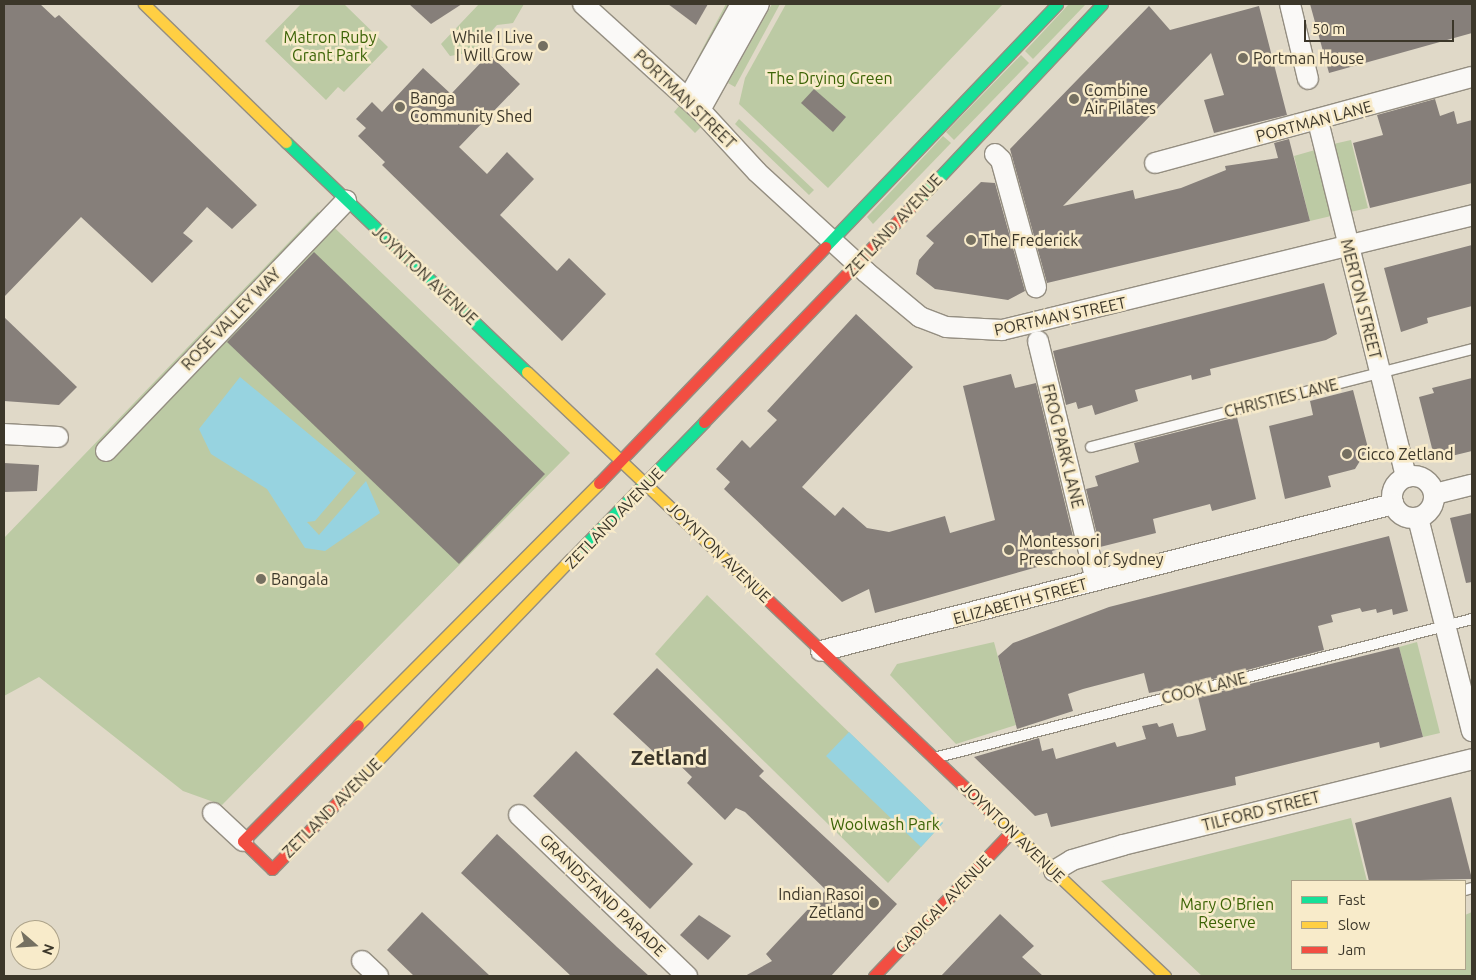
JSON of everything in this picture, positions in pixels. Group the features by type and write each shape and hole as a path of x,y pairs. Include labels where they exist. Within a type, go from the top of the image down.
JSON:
{"street":[{"name":"JOYNTON AVENUE","path":"144,4 346,202 646,482 1165,976"},
{"name":"PORTMAN STREET","path":"583,4 694,104 832,242 920,317 970,332 1002,330 1070,315 1472,215"},
{"path":"694,104 741,4"},
{"path":"694,104 759,4"},
{"name":"ZETLAND AVENUE","path":"1057,4 832,242 621,460 243,841 272,869 858,264 1102,4"},
{"path":"1290,4 1308,79"},
{"name":"PORTMAN LANE","path":"1155,163 1318,121 1472,76"},
{"name":"MERTON STREET","path":"1318,121 1406,477"},
{"path":"995,154 1001,160 1036,287"},
{"name":"ROSE VALLEY WAY","path":"111,444 346,202"},
{"name":"FROG PARK LANE","path":"1038,341 1096,580"},
{"path":"4,434 58,437"},
{"path":"1406,477 1425,479 1435,494 1433,507 1418,518 1405,517 1393,504 1393,491 1406,477"},
{"path":"1435,494 1472,485"},
{"name":"ELIZABETH STREET","path":"822,651 1393,504"},
{"path":"1418,518 1472,730"},
{"name":"TILFORD STREET","path":"1054,871 1072,860 1123,845 1472,759"},
{"path":"213,813 243,841"},
{"name":"GRANDSTAND PARADE","path":"519,815 687,976"},
{"name":"GADIGAL AVENUE","path":"874,976 1012,831"},
{"path":"362,961 378,976"}],"lane":[{"name":"CHRISTIES LANE","path":"1090,446 1380,374 1472,349"},
{"name":"COOK LANE","path":"935,758 1472,619"}],"green space":[{"name":"Matron Ruby Grant Park","path":"301,4 344,4 388,47 344,92 338,87 326,100 265,41"},
{"path":"479,4 524,4 513,23 497,25 473,52 450,56 441,44"},
{"path":"726,4 733,4 700,64 696,61"},
{"path":"772,4 780,4 735,87 728,83"},
{"name":"The Drying Green","path":"786,4 1003,4 828,188 739,104 745,78"},
{"path":"1069,4 1086,4 1033,59 1025,51"},
{"path":"1021,55 1029,63 954,140 946,132"},
{"path":"679,106 701,127 695,133 674,112"},
{"path":"739,119 814,190 809,195 735,124"},
{"path":"943,136 951,143 873,224 867,217"},
{"path":"1351,140 1368,208 1346,213 1329,145"},
{"path":"1315,150 1331,216 1310,221 1294,156"},
{"path":"318,212 570,453 222,805 183,791 39,677 4,696 4,538"},
{"name":"Woolwash Park","path":"707,595 943,823 888,883 655,654"},
{"path":"994,642 1016,725 956,744 890,675 897,664"},
{"path":"1417,642 1440,733 1423,737 1399,647"},
{"name":"Mary O'Brien Reserve","path":"1351,818 1367,880 1291,880 1291,970 1466,970 1466,915 1472,912 1472,976 1202,976 1101,881"}],"water":[{"path":"240,377 356,473 315,521 307,522 319,535 366,481 380,513 325,551 305,548 267,489 211,454 199,429"},
{"path":"849,732 943,823 921,847 826,756"}],"building":[{"path":"4,4 40,4 55,18 59,15 257,205 232,229 207,207 183,233 193,241 152,283 81,217 4,297"},
{"path":"409,4 462,4 431,24"},
{"path":"668,4 708,4 696,25"},
{"path":"1310,4 1472,4 1472,33 1329,73"},
{"path":"1149,6 1170,30 1259,6 1287,115 1214,133 1204,100 1224,95 1211,53 1063,206 1133,190 1135,199 1181,188 1226,170 1225,166 1278,158 1274,143 1289,139 1310,221 1047,283 1010,149"},
{"path":"489,54 520,84 459,147 487,174 507,152 534,179 500,215 557,271 569,258 606,294 562,341 382,165 385,162 358,136 366,128 356,119 372,102 382,112 423,68 451,94"},
{"path":"814,89 846,117 833,132 801,103"},
{"path":"1435,99 1440,116 1454,111 1457,124 1472,120 1472,183 1370,208 1353,143 1383,135 1377,115"},
{"name":"The Frederick","path":"981,182 995,183 1025,291 1008,300 935,289 916,274 919,260 934,243 926,236"},
{"path":"1472,245 1472,306 1427,318 1428,323 1401,332 1384,268"},
{"path":"314,252 545,474 459,564 227,342"},
{"path":"1324,283 1337,334 1326,340 1210,369 1211,375 1192,380 1191,375 1135,390 1138,401 1095,415 1092,405 1078,409 1076,402 1066,405 1053,351"},
{"path":"856,314 913,367 802,487 835,516 843,507 867,528 889,532 945,516 950,533 995,520 963,386 1011,374 1015,388 1036,383 1075,545 1052,551 1055,562 875,613 869,589 842,602 724,489 730,482 716,469 742,440 750,448 777,420 767,411"},
{"path":"4,317 77,387 59,405 4,401"},
{"path":"1472,378 1472,451 1435,460 1419,397 1434,393 1432,388"},
{"path":"1353,390 1368,448 1355,469 1328,476 1331,487 1285,499 1269,426 1313,415 1310,401"},
{"path":"1237,417 1256,499 1212,511 1210,504 1153,519 1156,533 1100,547 1086,489 1098,486 1095,476 1139,462 1134,443"},
{"path":"4,463 39,465 37,491 4,492"},
{"path":"1472,513 1472,582 1466,583 1450,518"},
{"path":"1389,536 1408,611 1393,615 1392,609 1377,613 1376,609 1362,612 1360,608 1331,615 1333,622 1318,626 1324,650 1194,684 1149,693 1144,673 1083,689 1068,694 1073,711 1017,729 998,656 1013,643 1109,607"},
{"path":"1399,647 1423,737 1380,748 1379,742 1350,749 1235,777 1236,785 1051,827 1047,813 1035,816 974,757 1039,738 1042,751 1053,748 1056,759 1115,742 1117,747 1146,739 1142,726 1157,723 1159,727 1173,723 1177,737 1192,734 1206,730 1198,697"},
{"path":"657,668 764,771 759,776 897,904 831,976 745,976 772,961 766,954 826,890 745,812 736,808 725,820 687,783 692,777 665,751 659,757 613,714"},
{"path":"576,751 693,864 650,909 533,796"},
{"path":"1451,797 1472,879 1369,880 1355,823"},
{"path":"497,834 649,976 571,976 461,873"},
{"path":"422,912 490,976 414,976 387,950"},
{"path":"1000,914 1034,946 1022,957 1043,976 941,976"},
{"path":"699,915 731,936 708,960 680,935"}],"traffic: fast":[{"path":"825,247 1057,4"},
{"path":"917,201 1102,4"},
{"path":"286,142 527,372"},
{"path":"571,559 704,422"}],"traffic: slow":[{"path":"144,4 286,142"},
{"path":"527,372 766,598"},
{"path":"358,725 599,483"},
{"path":"353,786 571,559"},
{"path":"989,810 1165,976"}],"traffic: jam":[{"path":"704,422 917,201"},
{"path":"599,483 825,247"},
{"path":"766,598 989,810"},
{"path":"353,786 272,869 243,841 358,725"},
{"path":"874,976 1012,831"}],"place":[{"name":"While I Live I Will Grow","path":"543,46"},
{"name":"Portman House","path":"1243,58"},
{"name":"Combine Air Pilates","path":"1074,99"},
{"name":"Banga Community Shed","path":"400,107"},
{"name":"The Frederick","path":"971,240"},
{"name":"Cicco Zetland","path":"1347,454"},
{"name":"Montessori Preschool of Sydney","path":"1009,550"},
{"name":"Bangala","path":"261,579"},
{"name":"Indian Rasoi Zetland","path":"874,903"}],"district":[{"name":"Zetland","path":"669,757"}]}
